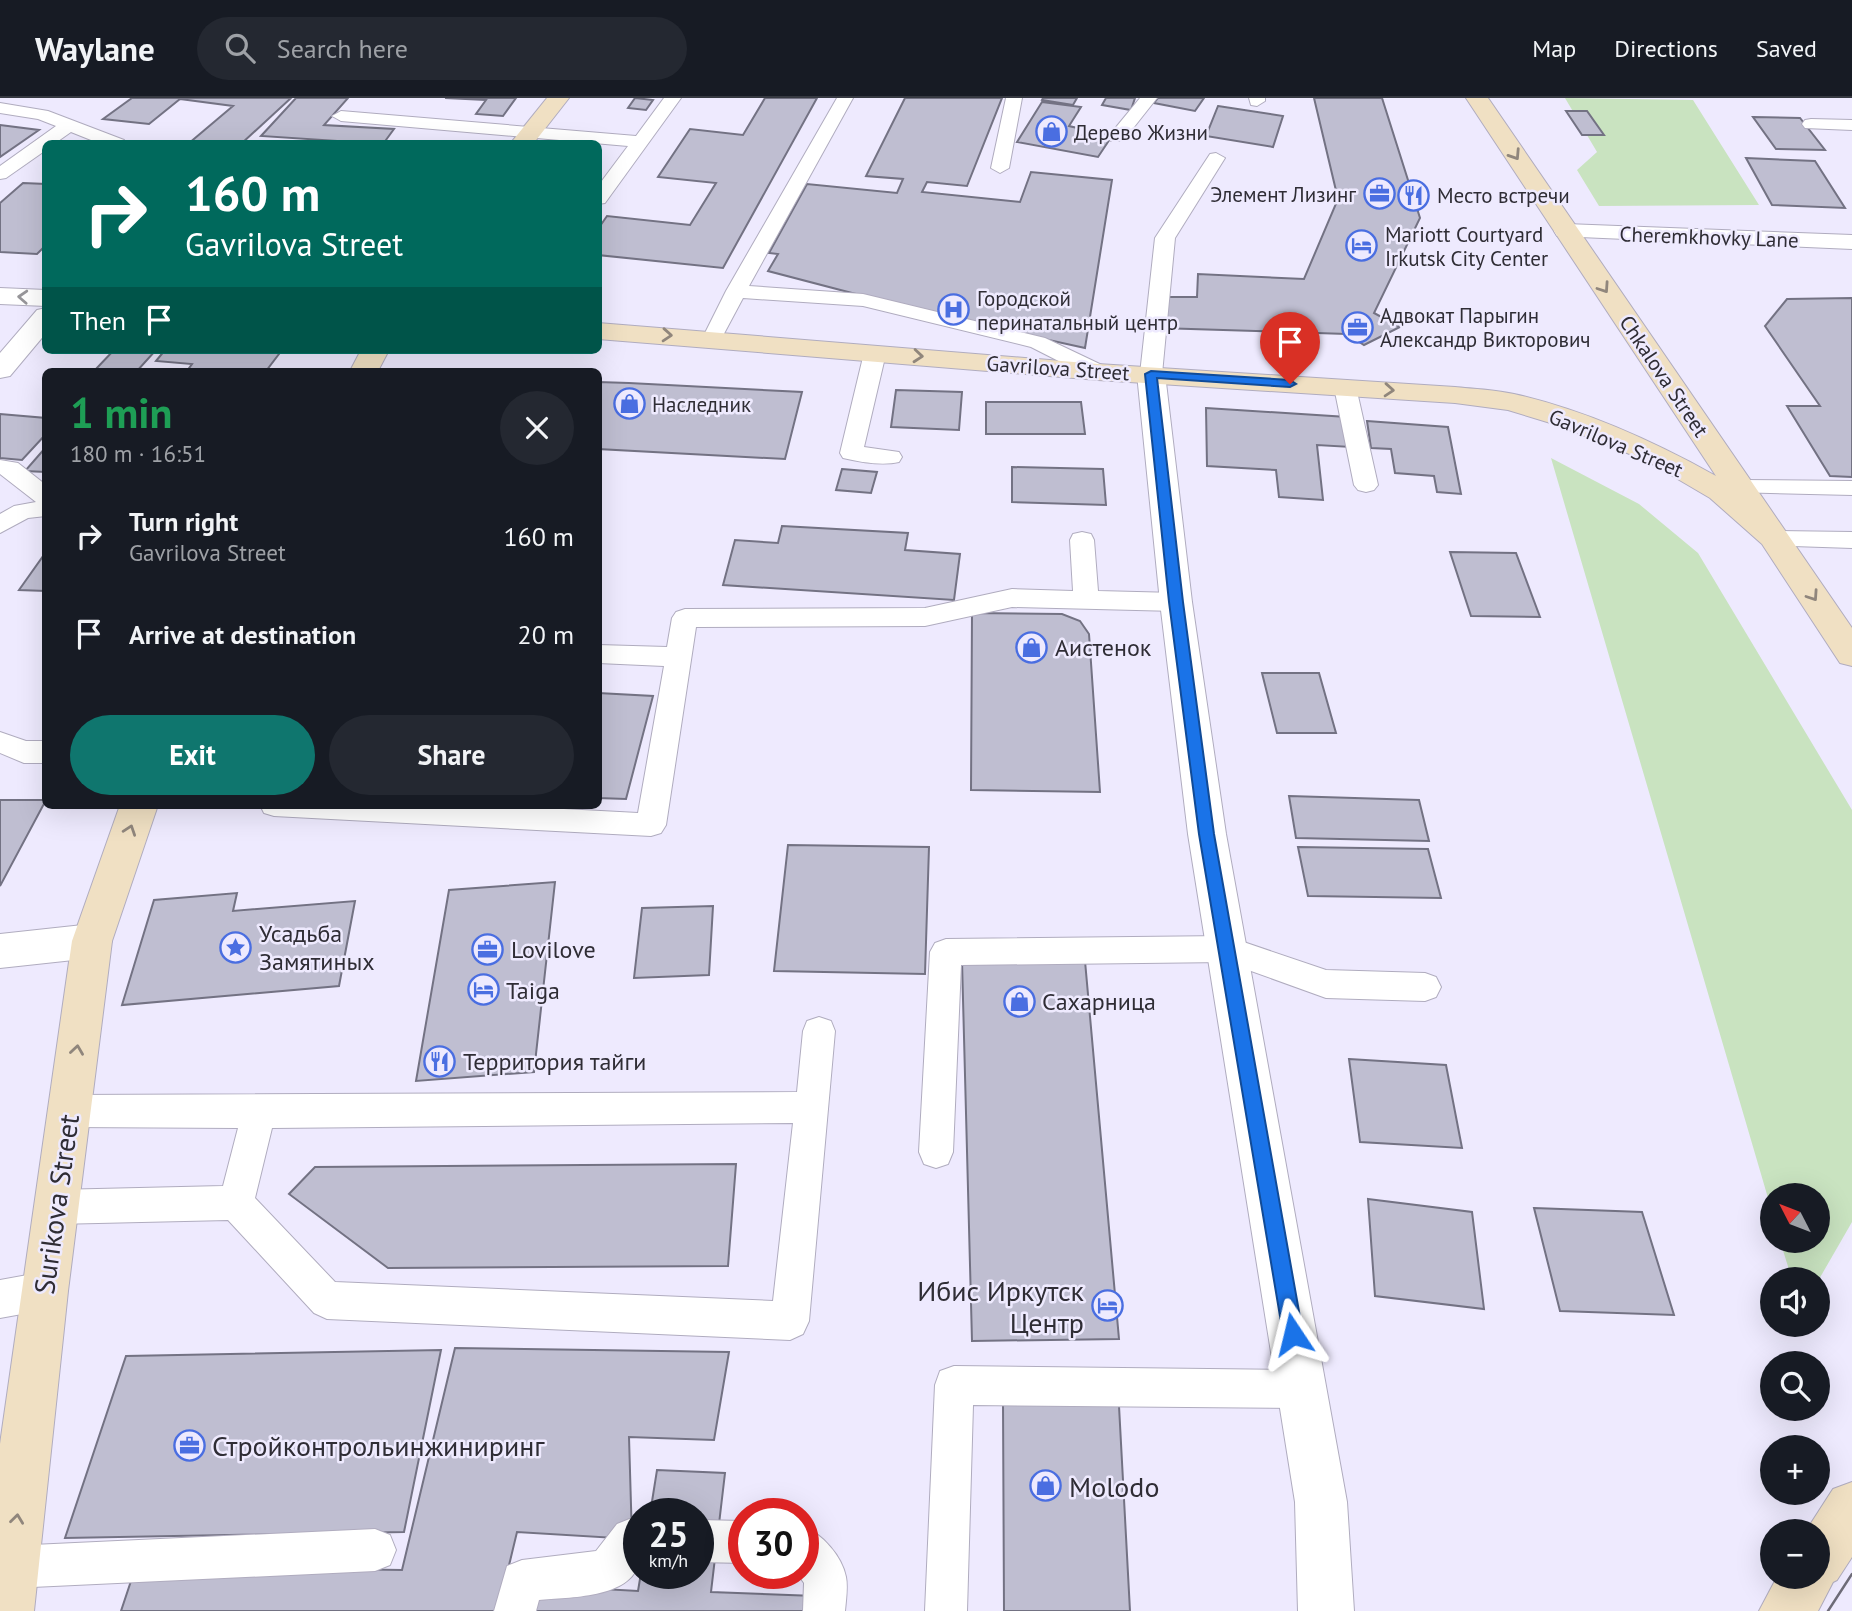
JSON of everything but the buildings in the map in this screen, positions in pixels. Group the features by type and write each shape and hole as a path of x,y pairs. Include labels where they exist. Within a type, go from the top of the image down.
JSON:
{"main road":[{"path":"525,138 558,98"},
{"name":"Chkalova Street","path":"1477,98 1852,654"},
{"name":"Gavrilova Street","path":"602,331 1098,372 1345,387 1510,402 1566,419 1657,456 1721,491 1775,539"},
{"name":"Surikova Street","path":"6,1611 44,1291 92,941 138,809"},
{"path":"1830,1542 1852,1508"},
{"path":"1787,1611 1801,1589"}],"street":[{"name":"Cheremkhovky Lane","path":"1566,231 1852,242"},
{"path":"0,296 42,298"},
{"path":"0,370 42,321"},
{"path":"1151,374 1176,602 1207,834 1321,1502 1326,1611"},
{"path":"0,951 92,941"}],"lane":[{"path":"602,194 673,98"},
{"path":"712,339 736,291 845,98"},
{"path":"1000,168 1014,98"},
{"path":"1117,137 1149,98"},
{"path":"0,108 42,115 108,140"},
{"path":"341,116 525,138 582,140"},
{"path":"1811,124 1852,125"},
{"path":"48,140 69,125"},
{"path":"602,141 640,142"},
{"path":"0,174 42,144"},
{"path":"1151,374 1165,238 1216,158"},
{"path":"736,291 863,300 1038,342 1098,372"},
{"path":"875,352 851,453 891,457"},
{"path":"1345,387 1366,485"},
{"path":"0,467 10,468 42,495"},
{"path":"1740,487 1852,488"},
{"path":"0,526 22,511 42,508"},
{"path":"1775,539 1852,540"},
{"path":"1082,540 1086,600"},
{"path":"349,809 651,825 685,618 925,617 1012,598 1176,602"},
{"path":"602,654 678,657"},
{"path":"0,742 24,752 42,752"},
{"path":"936,1152 946,952 1226,949 1326,984 1425,987"},
{"path":"55,1206 236,1203 327,1300 790,1321 819,1031"},
{"path":"69,1111 812,1107"},
{"path":"236,1203 259,1112"},
{"path":"0,1299 44,1291"},
{"path":"946,1611 954,1385 1302,1389"},
{"path":"11,1567 375,1549"},
{"path":"515,1611 522,1581 607,1571 623,1551"},
{"path":"819,1569 825,1577 824,1611"}],"green space":[{"path":"1565,98 1693,100 1759,205 1599,206 1577,170 1597,152"},
{"path":"1551,458 1639,504 1698,553 1852,810 1852,1222 1826,1267 1788,1267 1784,1253 1830,1253 1830,1183 1764,1183"}],"tram line":[{"path":"1828,1611 1852,1574"}],"place":[{"name":"Дерево Жизни","path":"1051,132"},
{"name":"Элемент Лизинг","path":"1379,194"},
{"name":"Место встречи","path":"1414,195"},
{"name":"Mariott Courtyard Irkutsk City Center","path":"1362,246"},
{"name":"Городской перинатальный центр","path":"954,310"},
{"name":"Адвокат Парыгин Александр Викторович","path":"1357,327"},
{"name":"Наследник","path":"629,404"},
{"name":"Аистенок","path":"1032,647"},
{"name":"Усадьба Замятиных","path":"236,947"},
{"name":"Lovilove","path":"488,949"},
{"name":"Taiga","path":"483,990"},
{"name":"Сахарница","path":"1019,1001"},
{"name":"Территория тайги","path":"440,1061"},
{"name":"Ибис Иркутск Центр","path":"1107,1306"},
{"name":"Стройконтрольинжиниринг","path":"189,1445"},
{"name":"Molodo","path":"1046,1486"}],"route":[{"path":"1290,384 1151,374 1176,602 1207,834 1293,1334"}]}
